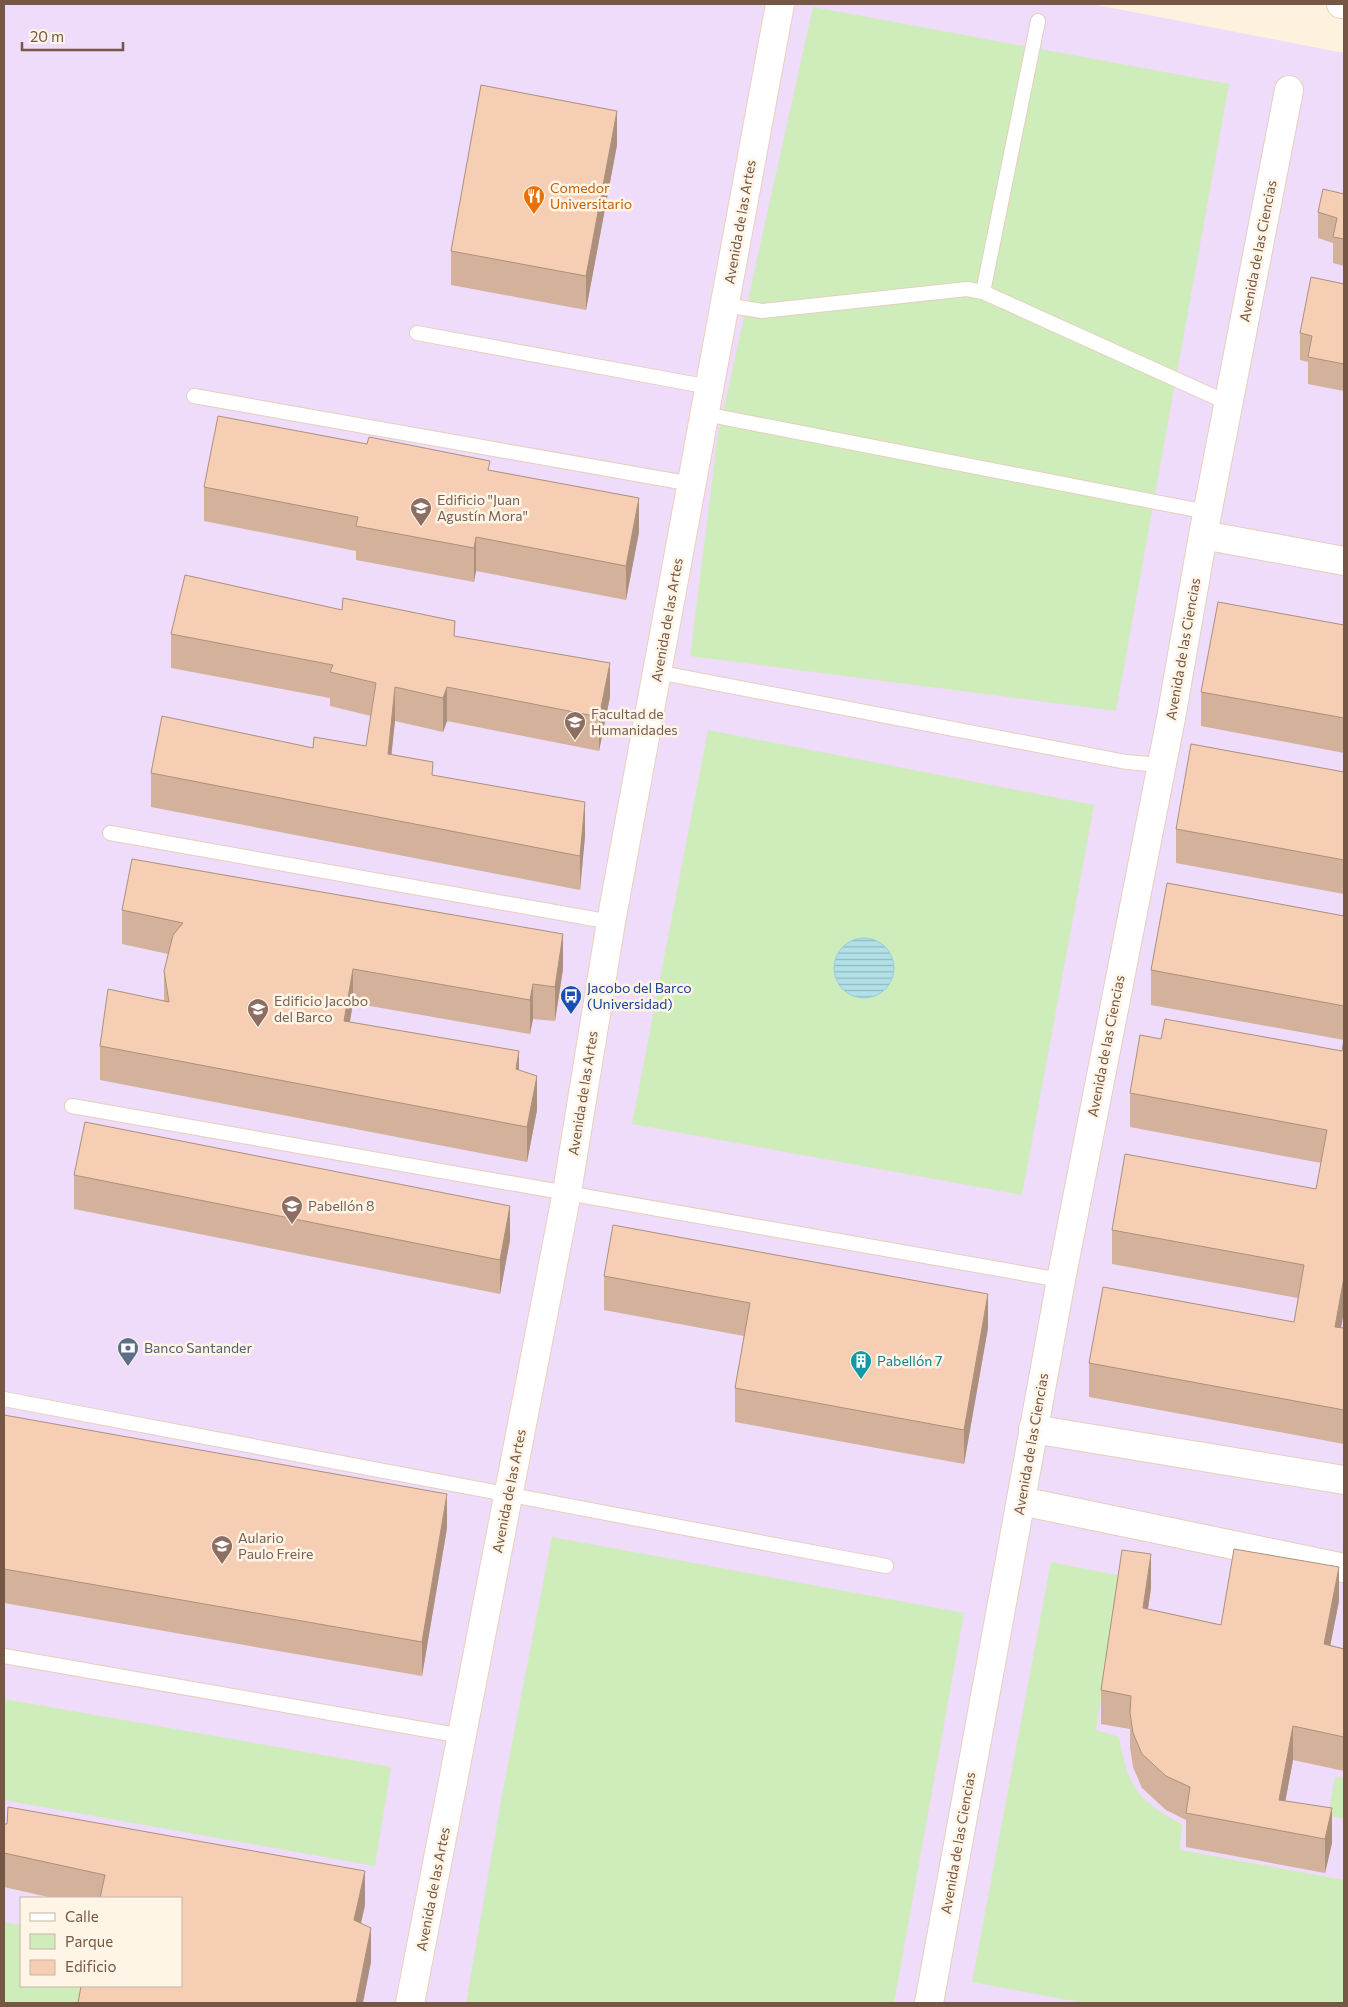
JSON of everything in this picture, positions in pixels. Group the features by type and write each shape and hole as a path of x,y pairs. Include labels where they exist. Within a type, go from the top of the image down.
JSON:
{"street":[{"name":"Avenida de las Artes","path":"410,2003 567,1192 611,922 780,4"},
{"name":"Avenida de las Ciencias","path":"929,2003 1061,1280 1160,766 1171,718 1205,523 1289,90"},
{"path":"1205,523 1344,561"},
{"path":"1033,1429 1344,1480"},
{"path":"1021,1501 1344,1568"}],"lane":[{"path":"983,292 1038,21"},
{"path":"725,305 762,311 968,289 983,292 1228,403"},
{"path":"417,334 710,387"},
{"path":"194,396 692,484"},
{"path":"704,414 1205,523"},
{"path":"657,672 1126,762 1160,766"},
{"path":"110,833 611,922"},
{"path":"72,1106 1061,1280"},
{"path":"4,1399 508,1496 886,1566"},
{"path":"4,1656 462,1736"}],"shaded area":[{"path":"4,4 1092,4 1344,53 1344,2003 4,2003"}],"green space":[{"path":"813,7 1229,84 1116,711 690,656 718,435"},
{"path":"708,730 1094,805 1022,1195 632,1124"},
{"path":"552,1537 964,1613 894,2003 466,2003 502,1795"},
{"path":"1051,1562 1121,1576 1096,1730 1119,1737 1126,1768 1137,1790 1154,1807 1182,1824 1180,1850 1344,1880 1344,2003 1084,2003 972,1982"},
{"path":"4,1699 391,1767 375,1866 4,1800"},
{"path":"1335,1777 1344,1778 1344,1819 1328,1815"},
{"path":"4,1922 20,1925 20,1987 87,1987 84,2003 4,2003"}],"water":[{"path":"858,938 870,938 881,943 889,951 894,962 892,980 881,993 870,998 858,998 847,993 839,985 834,974 834,962 839,951 847,943"}],"building":[{"name":"Comedor Universitario","path":"481,85 617,111 586,276 451,251"},
{"path":"1323,189 1344,194 1344,239 1333,237 1337,218 1318,212"},
{"path":"1311,277 1344,284 1344,364 1308,357 1312,336 1300,333"},
{"path":"218,416 367,444 369,437 490,461 488,470 639,498 626,566 476,537 474,548 356,526 358,517 204,487"},
{"path":"185,575 342,610 343,598 455,621 454,636 610,663 599,717 447,687 443,698 395,687 388,754 433,762 432,775 585,802 580,856 151,773 162,716 313,748 314,737 366,746 376,683 330,672 333,665 171,634"},
{"path":"1218,602 1344,625 1344,718 1201,692"},
{"path":"1191,744 1344,772 1344,860 1176,829"},
{"name":"Edificio Jacobo del Barco","path":"132,859 563,934 555,987 533,984 530,1000 353,969 344,1021 519,1051 516,1069 537,1076 527,1127 100,1046 108,989 169,1002 164,971 173,935 183,923 122,910"},
{"path":"1167,883 1344,916 1344,1006 1151,970"},
{"path":"1165,1019 1342,1051 1344,1039 1344,1277 1335,1327 1344,1328 1344,1410 1089,1363 1103,1287 1294,1322 1304,1265 1112,1230 1125,1154 1316,1189 1327,1130 1130,1093 1140,1035 1161,1039"},
{"path":"85,1122 510,1206 500,1260 74,1175"},
{"name":"Pabellón 7","path":"613,1225 988,1294 964,1430 735,1388 750,1303 604,1276"},
{"name":"Aulario Paulo Freire","path":"4,1415 447,1494 422,1642 4,1569"},
{"path":"1234,1549 1339,1567 1324,1644 1344,1649 1344,1737 1293,1726 1279,1800 1332,1808 1325,1839 1186,1813 1190,1787 1166,1776 1142,1754 1133,1733 1130,1713 1131,1696 1101,1690 1122,1550 1151,1554 1143,1608 1221,1625"},
{"path":"8,1807 365,1871 354,1920 371,1928 356,2003 78,2003 81,1987 182,1987 182,1897 100,1897 105,1875 4,1853 4,1824 7,1824"}],"place":[{"name":"Comedor Universitario","path":"534,215"},
{"name":"Edificio \"Juan Agustín Mora\"","path":"421,527"},
{"name":"Facultad de Humanidades","path":"575,741"},
{"name":"Jacobo del Barco (Universidad)","path":"571,1015"},
{"name":"Edificio Jacobo del Barco","path":"258,1028"},
{"name":"Pabellón 8","path":"292,1225"},
{"name":"Banco Santander","path":"128,1367"},
{"name":"Pabellón 7","path":"861,1380"},
{"name":"Aulario Paulo Freire","path":"222,1565"}]}
